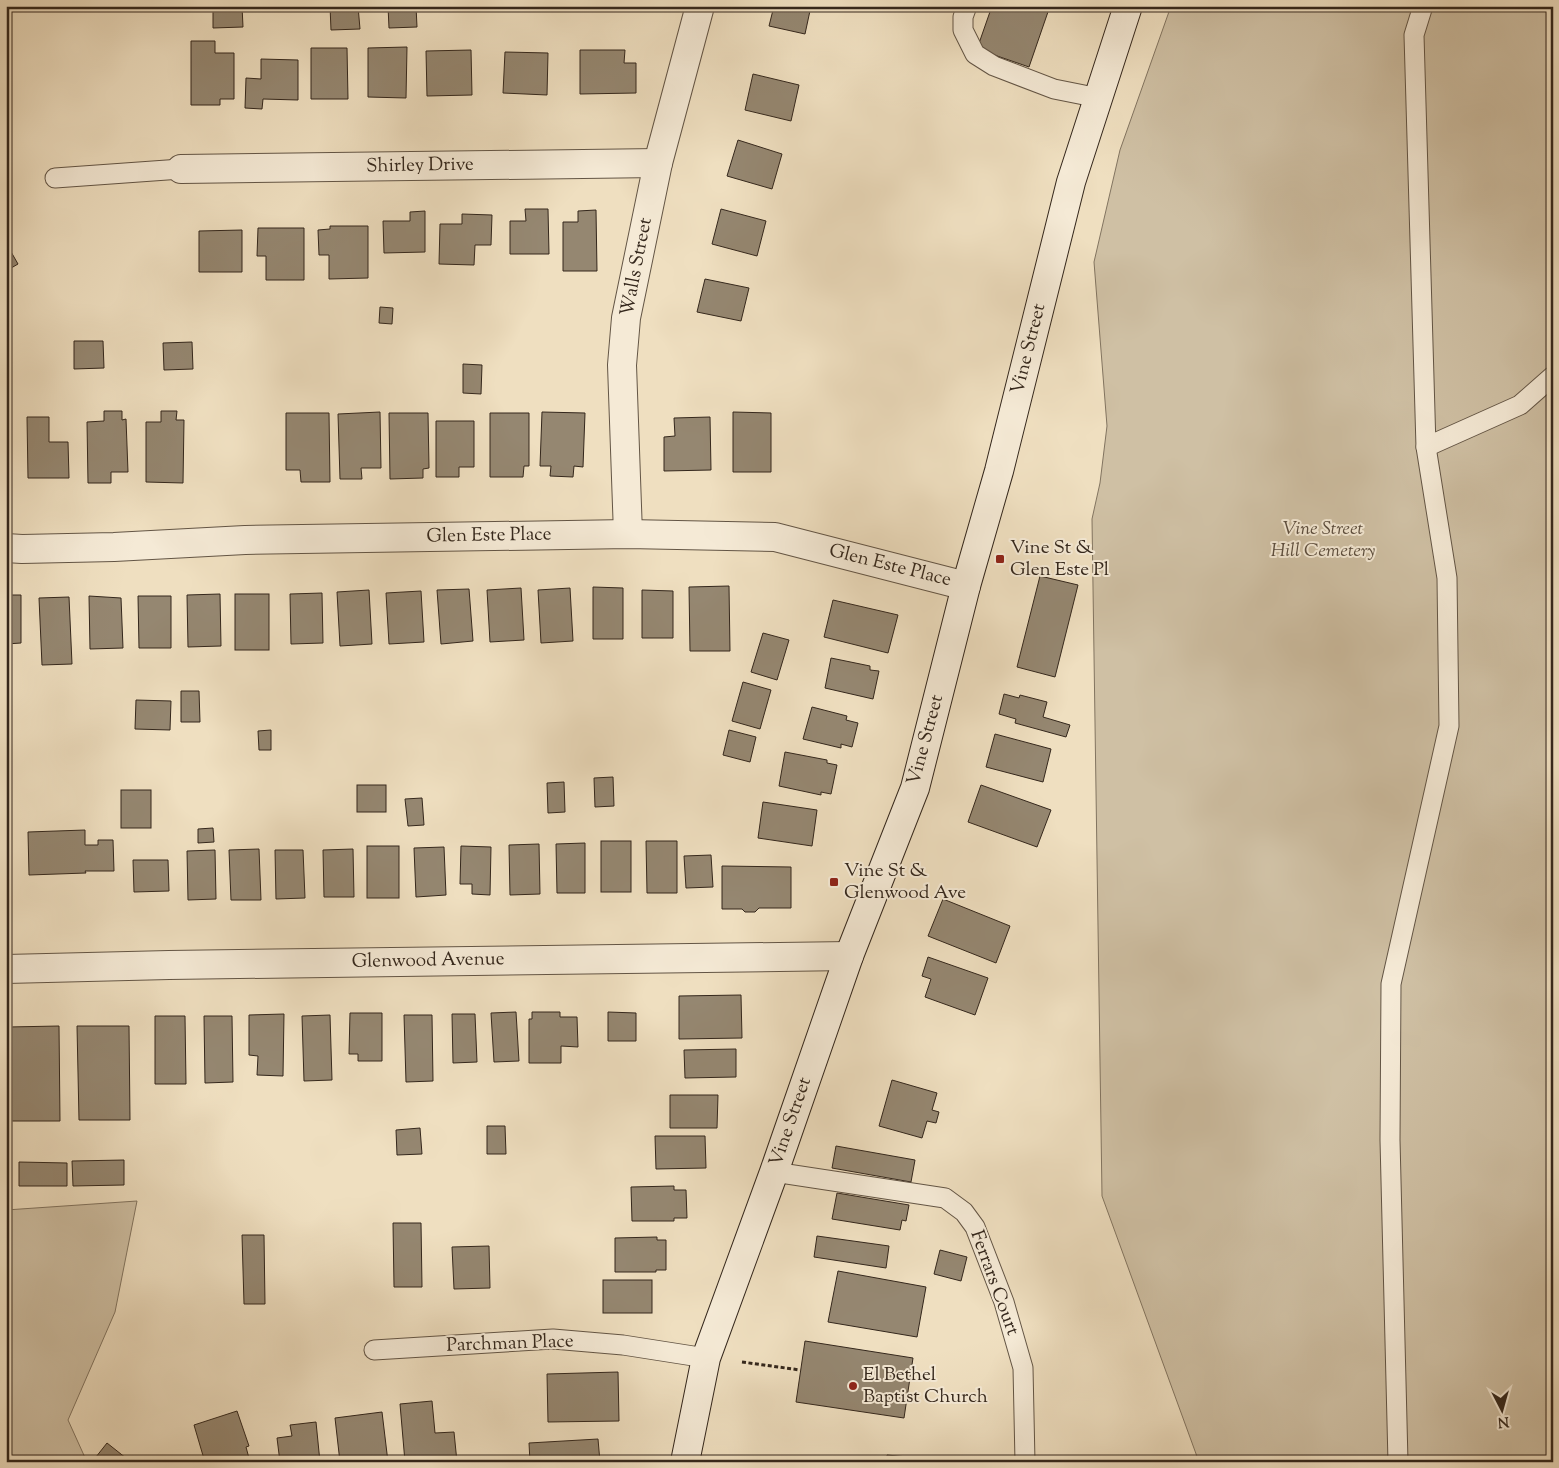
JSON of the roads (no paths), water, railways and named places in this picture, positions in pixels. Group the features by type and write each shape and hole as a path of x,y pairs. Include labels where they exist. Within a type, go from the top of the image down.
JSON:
{"street":[{"name":"Walls Street","path":"628,534 622,366 626,318 658,163 700,6"},
{"name":"Vine Street","path":"684,1462 706,1358 774,1172 849,956 915,788 966,586 999,471 1071,182 1128,6"},
{"name":"Shirley Drive","path":"181,169 658,163"},
{"name":"Glen Este Place","path":"6,548 114,547 245,540 628,534 775,537 966,586"},
{"name":"Glenwood Avenue","path":"6,969 849,956"}],"lane":[{"path":"967,6 963,17 964,30 975,54 994,66 1054,89 1099,98"},
{"path":"1398,1462 1390,1140 1391,984 1449,726 1447,578 1426,447 1414,34 1423,6"},
{"path":"56,178 181,169"},
{"path":"1426,447 1520,405 1553,376"},
{"name":"Ferrars Court","path":"774,1172 944,1198 964,1212 975,1227 1004,1302 1023,1368 1025,1462"},
{"name":"Parchman Place","path":"374,1350 553,1339 623,1345 706,1358"}],"place":[{"name":"Vine St & Glen Este Pl","path":"1000,559"},
{"name":"Vine St & Glenwood Ave","path":"834,882"},
{"name":"El Bethel Baptist Church","path":"853,1386"}],"park label":[{"name":"Vine Street Hill Cemetery","path":"1323,540"}]}
